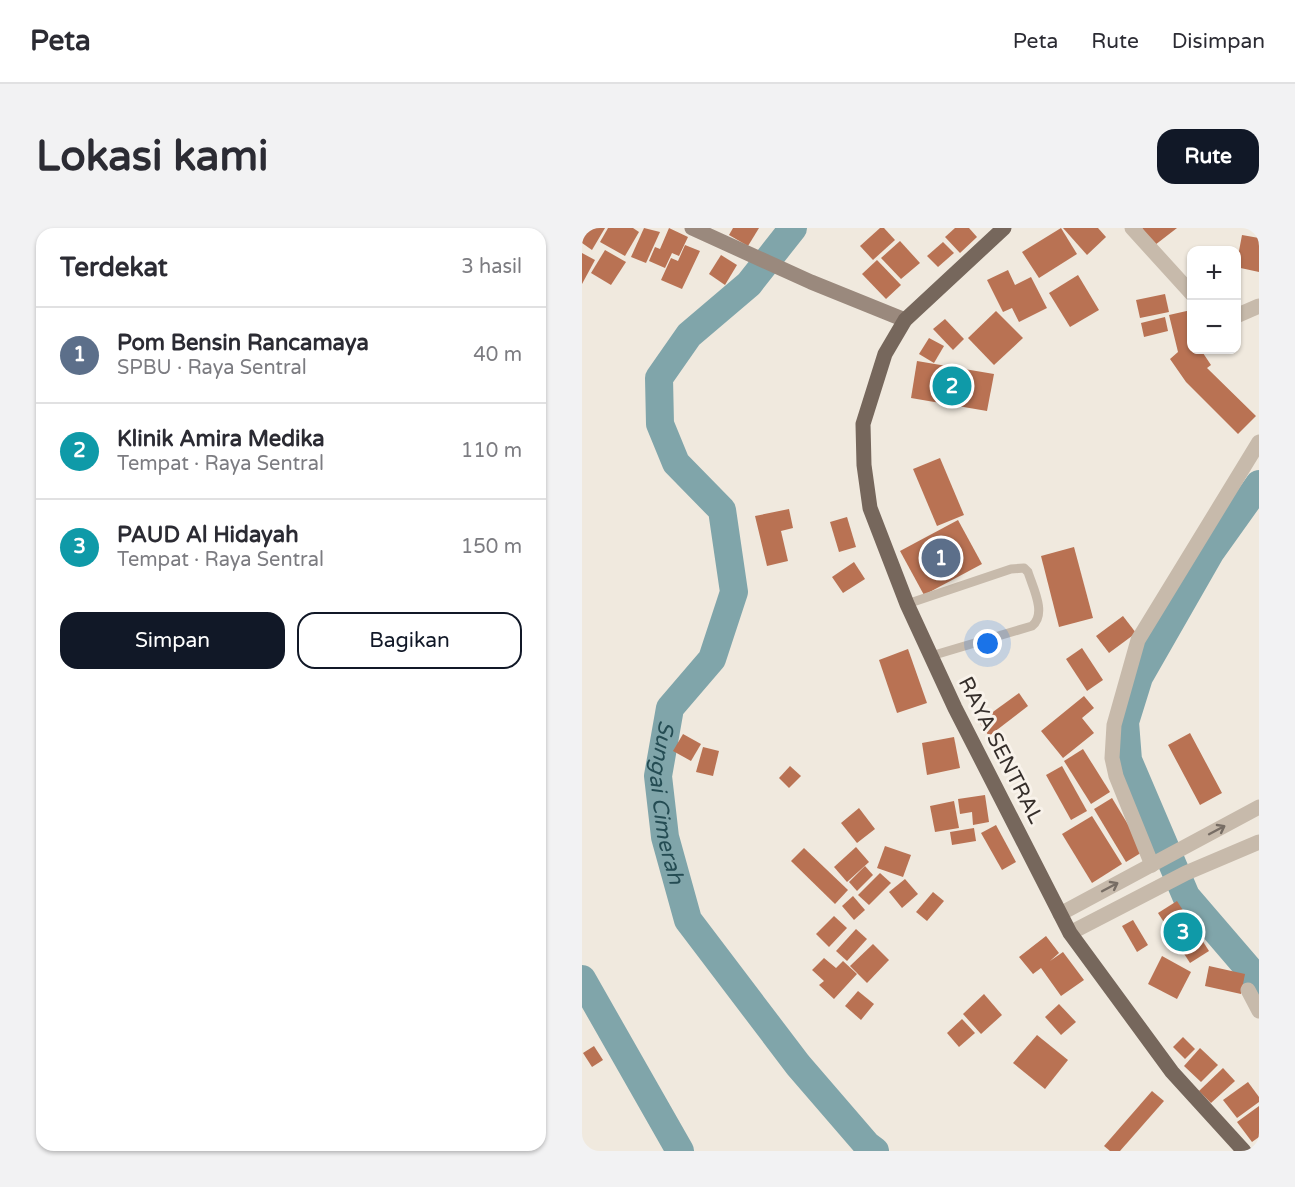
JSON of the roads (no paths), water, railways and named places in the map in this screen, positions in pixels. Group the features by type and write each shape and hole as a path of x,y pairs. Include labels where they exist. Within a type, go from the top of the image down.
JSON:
{"main road":[{"path":"692,228 811,282 905,320"},
{"name":"RAYA SENTRAL","path":"1004,228 905,320 885,354 862,424 864,465 870,508 907,604 931,656 1070,933 1172,1072 1244,1151"}],"street":[{"path":"1132,228 1187,290"},
{"path":"1241,314 1259,306"},
{"path":"1156,863 1116,776 1112,758 1114,724 1138,640 1259,442"},
{"path":"1060,914 1259,807"},
{"path":"1070,933 1186,873 1259,842"},
{"path":"1248,990 1259,1011"}],"lane":[{"path":"907,604 1011,569 1024,568 1028,572 1040,613 1037,622 1027,629 931,656"}],"waterway":[{"name":"Sungai Cimerah","path":"793,228 749,284 689,335 659,378 660,424 676,463 722,510 734,592 712,659 670,708 658,776 665,837 688,920 798,1065 867,1145 875,1151"},
{"path":"1259,484 1210,553 1139,677 1125,722 1128,760 1186,896 1259,981"},
{"path":"582,979 680,1151"}],"place":[{"name":"Klinik Amira Medika","path":"952,386"},
{"name":"Pom Bensin Rancamaya","path":"941,558"},
{"name":"PAUD Al Hidayah","path":"1183,932"}]}
